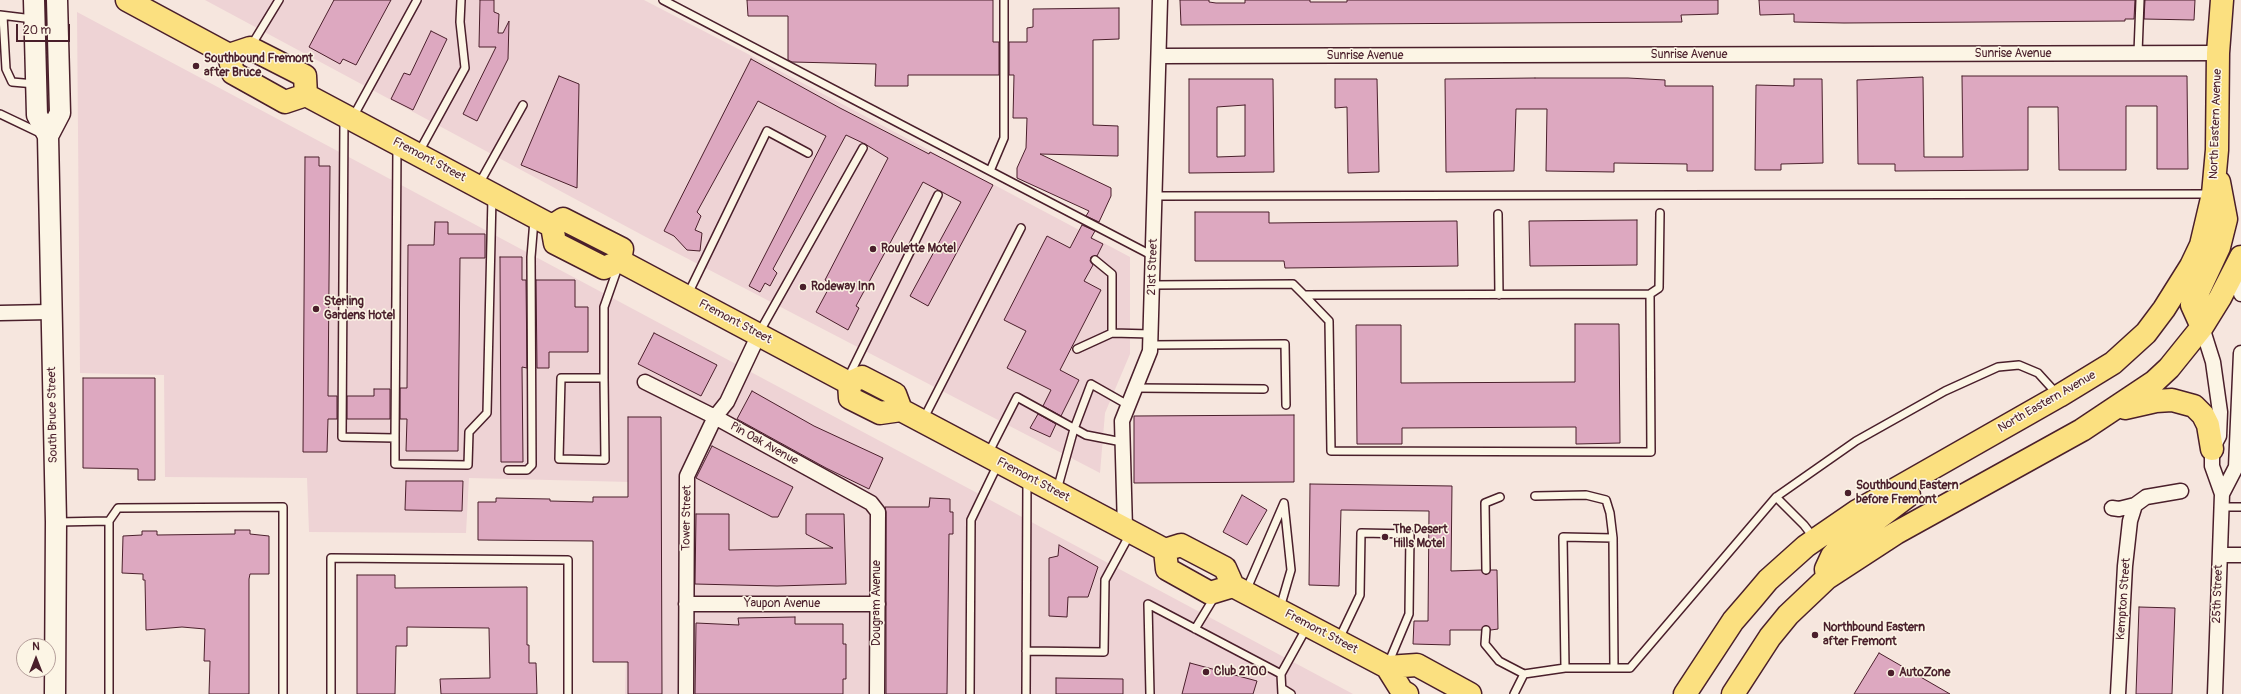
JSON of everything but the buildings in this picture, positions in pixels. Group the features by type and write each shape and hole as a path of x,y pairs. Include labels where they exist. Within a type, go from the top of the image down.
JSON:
{"main road":[{"path":"127,0 229,55 250,48 304,76 306,95 285,102 232,73 229,55"},
{"name":"North Eastern Avenue","path":"1685,694 1734,621 1752,599 1788,562 1815,540 1857,511 2059,396 2113,363 2146,333 2164,309 2188,272 2201,245 2213,194 2216,167 2218,53 2222,0"},
{"name":"Fremont Street","path":"306,95 543,221"},
{"path":"2202,327 2192,305 2219,247 2226,220 2216,167"},
{"path":"543,221 563,219 622,249 620,261"},
{"name":"Fremont Street","path":"620,261 848,382 850,398 880,413 901,410 1165,550 1167,569 1210,592 1232,590 1279,610 1387,667"},
{"path":"1733,694 1770,637 1788,615 1827,578 1896,533 2053,447 2154,382 2169,368 2202,327 2240,262"},
{"path":"2108,413 2156,401 2181,401 2194,406 2203,415 2208,425 2212,449"},
{"path":"1827,578 1826,569 1832,556 1847,540 1864,529 1978,442"},
{"path":"1165,550 1181,544 1225,568 1232,590"},
{"path":"1407,694 1402,691 1387,667 1417,665 1470,694"}],"street":[{"name":"South Bruce Street","path":"48,136 60,113 57,0"},
{"name":"21st Street","path":"1128,530 1122,421 1150,351 1151,340 1160,56 1160,0"},
{"name":"South Bruce Street","path":"34,9 37,116 48,136 50,312 56,522 55,694"},
{"name":"Sunrise Avenue","path":"1160,56 2218,53"},
{"path":"2240,262 2241,294"},
{"path":"0,313 50,312"},
{"name":"25th Street","path":"2202,327 2213,362 2217,382 2219,436 2212,449 2212,466 2222,500 2215,694"},
{"name":"Tower Street","path":"686,694 687,476 715,417 727,402 758,334"},
{"name":"25th Street","path":"2222,500 2236,467 2239,436 2241,353"},
{"name":"Pin Oak Avenue","path":"645,382 715,417 871,503 878,512"},
{"path":"2112,508 2119,509 2134,505 2146,497 2181,491"},
{"name":"Kempton Street","path":"2118,694 2125,566 2130,521 2134,505"},
{"name":"Dougram Avenue","path":"877,694 878,512"},
{"path":"2220,555 2241,555"},
{"name":"Yaupon Avenue","path":"686,604 878,604"}],"lane":[{"path":"250,48 279,0"},
{"path":"395,438 342,437 348,117 417,0"},
{"path":"418,154 465,68 460,22 461,0"},
{"path":"663,0 1153,256"},
{"path":"990,171 1004,138 1004,0"},
{"path":"2138,53 2140,0"},
{"path":"34,9 2,16 6,69 12,82 36,84"},
{"path":"397,143 395,464 468,465 469,432 487,413 485,190 523,105"},
{"path":"0,114 48,136"},
{"path":"687,297 767,131 808,153"},
{"path":"758,334 863,148"},
{"path":"1156,196 2213,194"},
{"path":"848,382 938,195"},
{"path":"1304,295 1650,294 1659,288 1660,213"},
{"path":"1498,214 1499,295"},
{"path":"508,470 527,470 532,465 531,257 543,221"},
{"path":"922,421 1021,228"},
{"path":"1095,260 1112,274 1112,333"},
{"path":"604,378 561,378 559,459 605,460 604,307 620,261"},
{"path":"1153,285 1293,284 1330,321 1331,451 1651,452 1650,294"},
{"path":"1077,349 1112,333 1151,340 1286,344 1286,405"},
{"path":"1486,630 1485,644 1499,661 1524,674 1565,668 1630,668 1776,497 1856,441 1945,391 1998,367 2019,365 2038,373 2059,396"},
{"path":"1056,492 1074,429 1091,384 1128,405"},
{"path":"1135,388 1264,389"},
{"path":"970,694 971,520 1017,397 1086,435 1122,442"},
{"path":"1026,694 1027,477"},
{"path":"1535,496 1586,495 1606,500 1610,513 1613,538 1614,668"},
{"path":"1486,570 1485,503 1500,497"},
{"path":"1776,497 1804,525 1815,540"},
{"path":"2222,500 2241,507"},
{"path":"1195,629 1232,590 1284,502 1291,570 1279,610"},
{"path":"109,694 109,521 118,508 284,507 283,694"},
{"path":"56,522 109,521"},
{"path":"1026,651 1104,652 1105,580 1128,530"},
{"path":"1338,641 1360,595 1361,533 1410,534 1409,614 1387,667"},
{"path":"1565,668 1563,537 1613,538"},
{"path":"331,694 331,558 568,560 568,694"},
{"path":"1150,694 1148,604 1281,674"},
{"path":"1291,694 1282,692 1281,674 1308,626"},
{"path":"1514,694 1524,674"}],"shaded area":[{"path":"205,0 644,0 746,53 1130,257 1130,354 1105,413 1100,473 644,236"},
{"path":"77,12 1353,694 625,694 631,482 469,478 466,533 309,532 307,478 165,477 164,375 80,373"}],"place":[{"name":"Southbound Fremont after Bruce","path":"196,66"},
{"name":"Roulette Motel","path":"873,249"},
{"name":"Rodeway Inn","path":"803,287"},
{"name":"Sterling Gardens Hotel","path":"316,309"},
{"name":"Southbound Eastern before Fremont","path":"1848,493"},
{"name":"The Desert Hills Motel","path":"1385,537"},
{"name":"Northbound Eastern after Fremont","path":"1815,635"},
{"name":"Club 2100","path":"1206,672"},
{"name":"AutoZone","path":"1891,673"}]}
